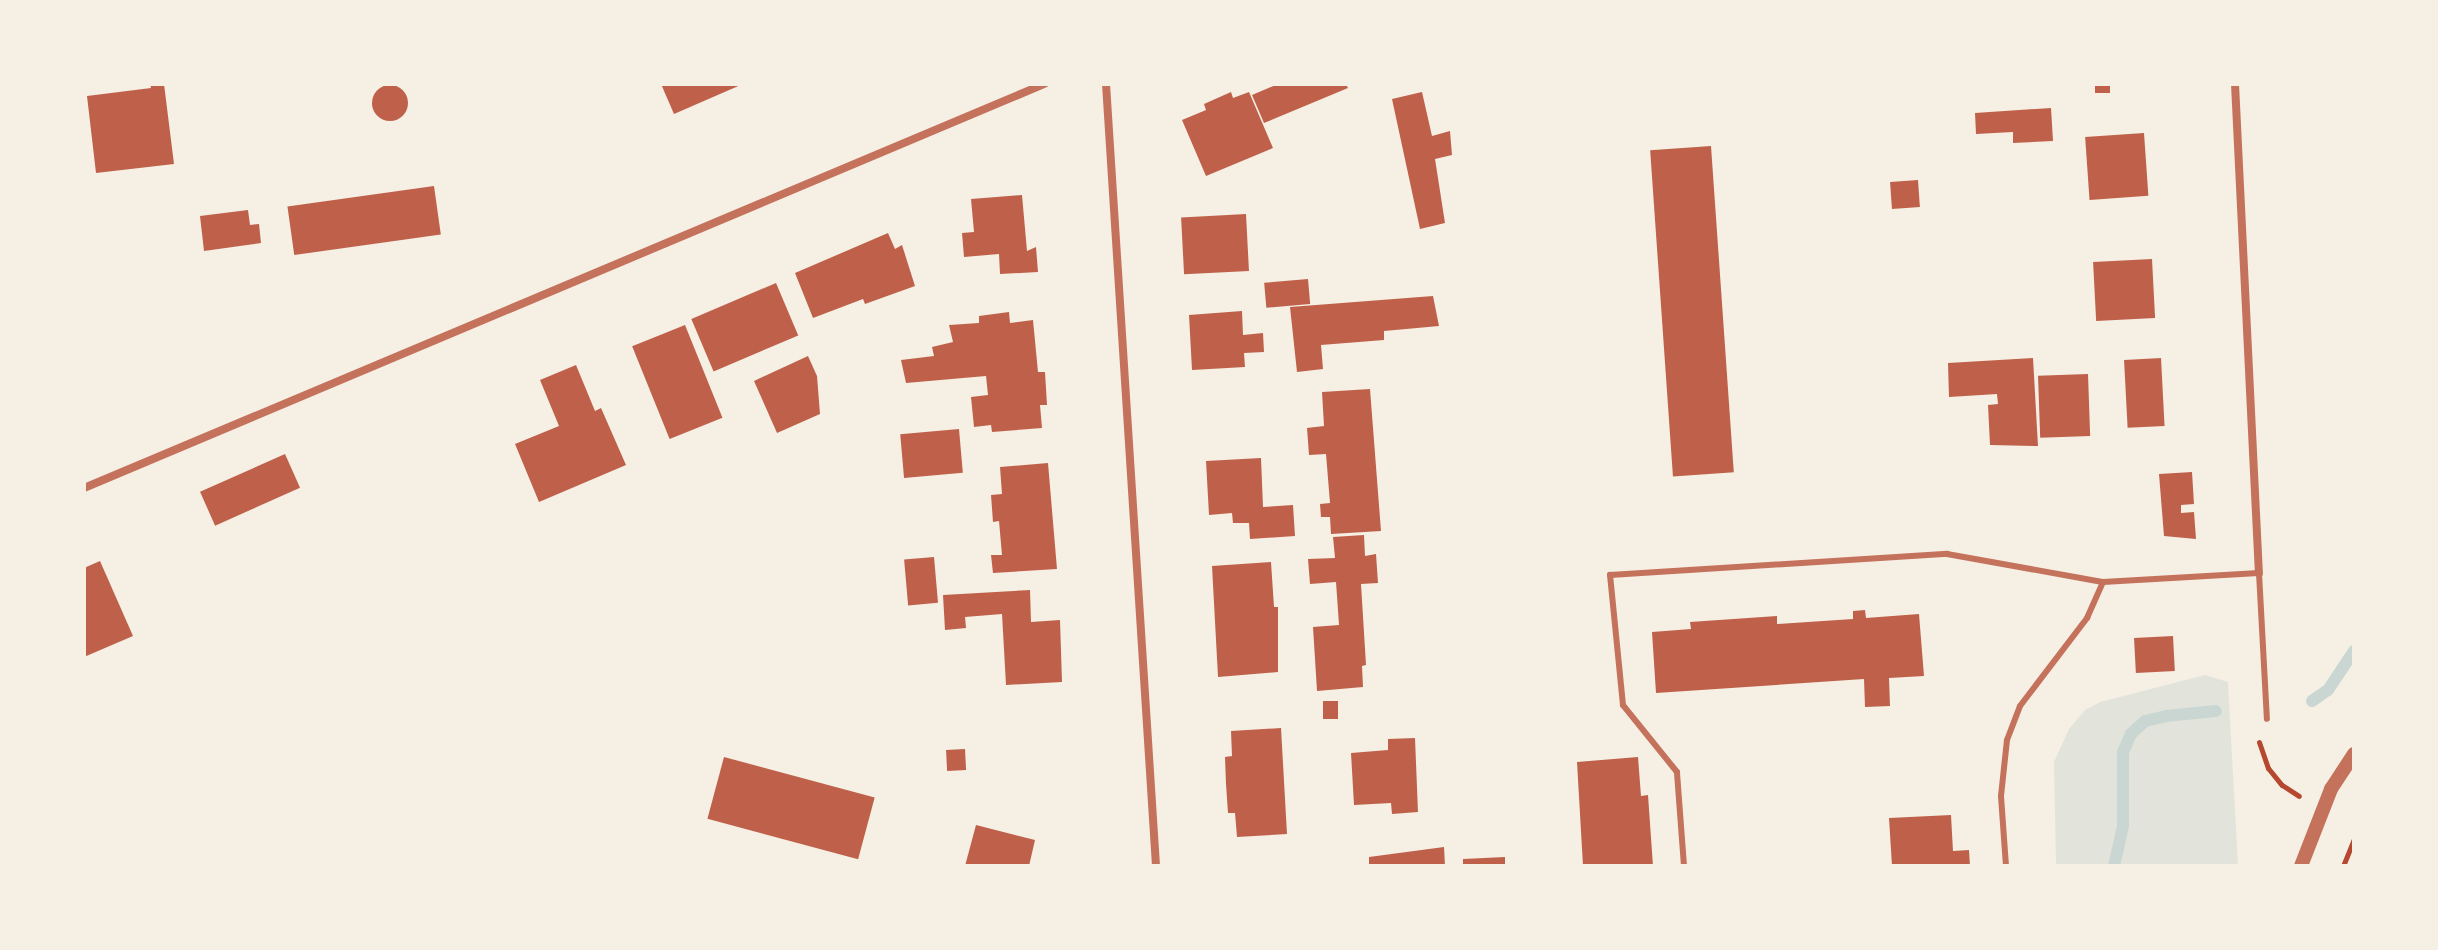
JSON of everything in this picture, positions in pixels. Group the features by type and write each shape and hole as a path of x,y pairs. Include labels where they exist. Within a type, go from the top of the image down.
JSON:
{"street":[{"path":"84,488 1044,84"},
{"path":"1106,84 1156,866"},
{"path":"2235,84 2259,573"},
{"path":"2301,866 2323,807 2354,754"}],"lane":[{"path":"1684,866 1677,772 1623,705 1610,575 1947,554 2103,582 2259,573 2267,719"},
{"path":"2006,866 2001,796 2007,740 2020,706 2087,618 2103,582"}],"path":[{"path":"2267,719 2259,739 2268,768 2282,785 2353,822"},
{"path":"2343,866 2354,839"}],"shaded area":[{"path":"2205,675 2228,682 2238,866 2056,866 2054,762 2069,729 2085,710 2100,702"}],"building":[{"path":"150,84 164,84 174,164 96,173 87,96 151,88"},
{"path":"661,84 743,84 674,114"},
{"path":"1278,84 1346,84 1348,88 1264,123 1252,95"},
{"path":"2095,84 2110,84 2110,93 2095,93"},
{"path":"390,85 402,91 408,103 402,115 390,121 378,115 372,103 378,91"},
{"path":"1231,92 1233,98 1249,92 1273,148 1206,176 1182,120 1206,110 1204,104"},
{"path":"1422,92 1432,136 1450,131 1452,155 1435,159 1445,223 1420,229 1392,99"},
{"path":"2051,108 2053,141 2013,143 2013,132 1976,134 1975,113"},
{"path":"2144,133 2148,196 2090,200 2085,137"},
{"path":"1711,146 1734,472 1673,476 1650,150"},
{"path":"1918,180 1920,207 1892,209 1890,182"},
{"path":"434,186 441,235 294,255 287,207"},
{"path":"1022,195 1027,251 1036,247 1038,272 1000,274 999,254 964,257 962,233 974,232 971,199"},
{"path":"248,210 250,225 259,224 261,243 204,251 200,216"},
{"path":"1246,214 1249,271 1184,274 1181,217"},
{"path":"888,233 895,249 902,245 915,286 865,304 863,299 813,318 795,273"},
{"path":"2152,259 2155,318 2096,321 2093,262"},
{"path":"1308,279 1310,304 1266,308 1264,283"},
{"path":"776,283 798,335 714,371 691,319"},
{"path":"1433,296 1439,326 1384,331 1384,340 1321,345 1323,369 1297,372 1290,307"},
{"path":"1242,311 1243,335 1263,333 1264,352 1244,353 1245,367 1192,370 1189,315"},
{"path":"1009,312 1010,323 1033,320 1038,372 1045,372 1047,405 1040,405 1042,428 992,432 991,425 974,427 971,397 988,395 986,376 906,383 901,360 934,356 932,347 953,342 949,325 979,323 979,316"},
{"path":"685,325 722,418 670,439 632,346"},
{"path":"808,356 817,376 820,414 777,433 754,381"},
{"path":"2033,358 2038,446 1990,445 1988,405 1998,404 1997,394 1949,397 1948,363"},
{"path":"2161,358 2165,426 2128,428 2124,360"},
{"path":"576,365 595,411 601,408 626,465 539,502 515,444 559,426 540,380"},
{"path":"2088,374 2090,436 2040,438 2038,376"},
{"path":"1370,389 1381,531 1331,534 1330,517 1321,517 1320,504 1330,503 1326,454 1309,455 1307,428 1324,426 1322,392"},
{"path":"959,429 963,473 904,478 900,434"},
{"path":"285,454 300,488 215,526 200,492"},
{"path":"1261,458 1263,507 1293,505 1295,536 1250,539 1249,523 1233,523 1232,513 1209,515 1206,461"},
{"path":"1048,463 1057,569 993,573 991,555 1002,555 999,521 993,522 991,495 1002,494 1000,467"},
{"path":"2192,472 2194,504 2181,505 2181,513 2194,512 2196,539 2164,536 2159,474"},
{"path":"1364,535 1365,556 1376,554 1378,583 1361,584 1366,665 1362,666 1363,687 1317,691 1313,627 1339,625 1336,582 1310,584 1308,559 1335,558 1333,537"},
{"path":"934,557 938,603 908,605 904,560"},
{"path":"100,561 133,636 84,657 84,568"},
{"path":"1271,562 1274,607 1278,607 1278,672 1218,677 1212,566"},
{"path":"1030,590 1031,622 1060,620 1062,682 1006,685 1002,614 965,617 966,628 945,630 943,595"},
{"path":"1865,610 1866,618 1919,614 1924,676 1889,678 1890,706 1865,707 1864,679 1656,693 1652,632 1691,629 1690,622 1777,616 1777,624 1853,619 1853,611"},
{"path":"2173,636 2175,671 2136,673 2134,638"},
{"path":"1323,701 1338,701 1338,719 1323,719"},
{"path":"1281,728 1287,834 1237,837 1235,813 1228,813 1226,784 1225,757 1232,756 1231,731"},
{"path":"1415,738 1418,812 1392,814 1391,803 1354,805 1351,753 1388,750 1388,739"},
{"path":"965,749 966,770 947,771 946,750"},
{"path":"724,757 875,797 858,859 707,819"},
{"path":"1638,757 1641,796 1648,795 1653,866 1583,866 1577,762"},
{"path":"1951,815 1953,851 1969,850 1970,866 1892,866 1889,818"},
{"path":"976,825 1035,840 1029,866 965,866"},
{"path":"1444,847 1445,866 1369,866 1369,857"},
{"path":"1505,857 1505,866 1463,866 1463,859"}],"waterway":[{"path":"2312,701 2328,690 2354,651"},
{"path":"2114,866 2123,826 2123,752 2131,734 2145,721 2216,711"}]}
